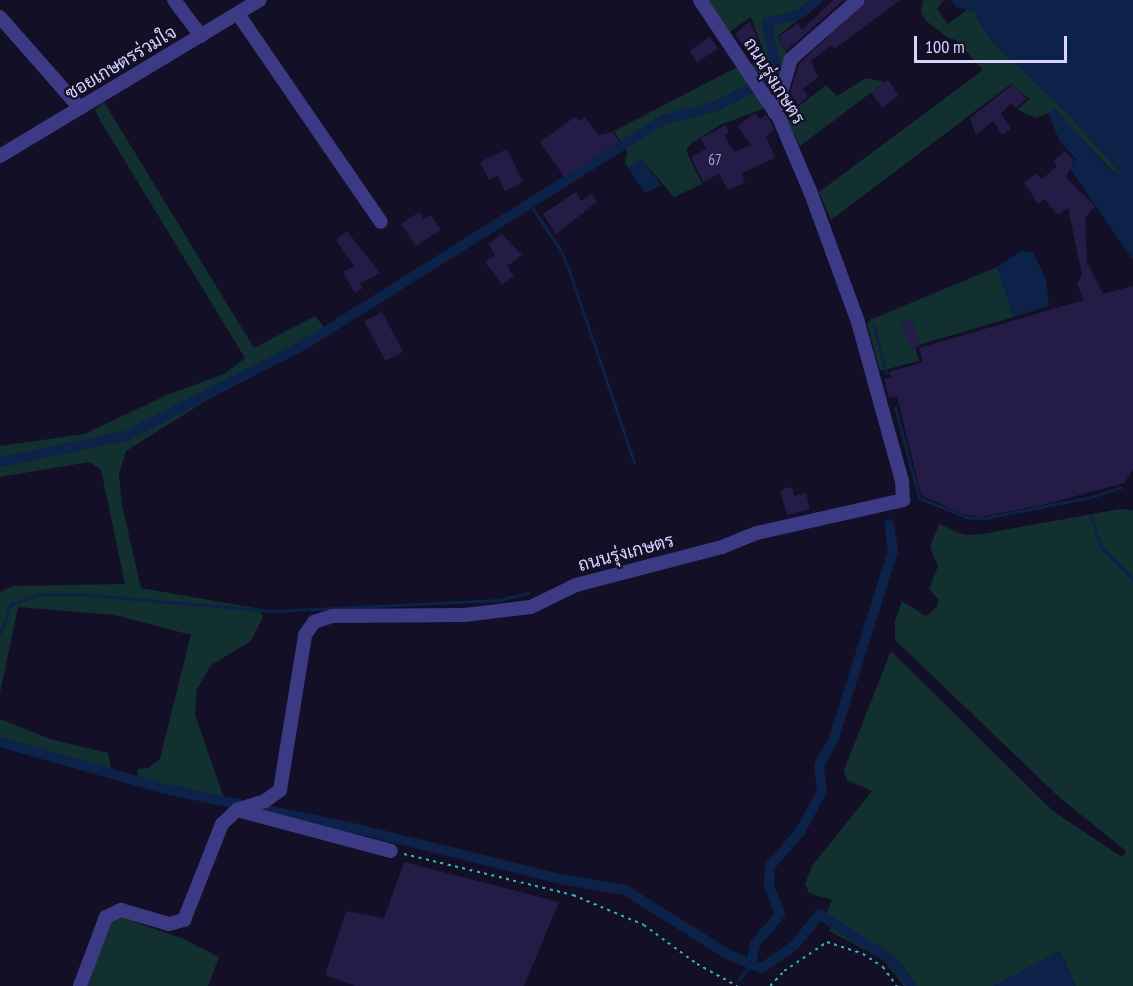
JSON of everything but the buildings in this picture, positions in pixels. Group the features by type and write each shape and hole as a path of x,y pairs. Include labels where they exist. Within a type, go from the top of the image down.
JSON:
{"street":[{"path":"174,0 201,36"},
{"name":"ซอยเกษตรร่วมใจ","path":"0,156 260,0"},
{"name":"ถนนรุ่งเกษตร","path":"237,810 266,801 280,790 305,635 322,617 465,615 531,607 576,585 722,547 757,533 903,500 902,481 844,276 775,113 700,0"},
{"path":"775,113 791,59 858,0"},
{"path":"238,14 381,222"},
{"path":"0,18 80,108"},
{"path":"80,986 98,935 114,911 138,913 170,924 184,920 216,837 229,816 237,810 392,851"}],"path":[{"path":"392,851 573,896 644,925 697,964 737,986"},
{"path":"770,986 815,947 827,942 863,954 883,967 897,986"}],"green space":[{"path":"704,0 822,0 777,37 787,54 784,71 773,92 767,94 751,65 764,53 751,17 728,33"},
{"path":"923,0 944,0 937,9 948,24 967,10 974,11 989,38 1070,116 1123,176 1111,170 1055,110 1037,118 1017,110 1029,99 1011,84 831,220 819,192 983,70 956,40 948,38 925,20 921,12"},
{"path":"739,66 765,108 720,125 691,144 686,150 702,184 674,197 642,160 628,168 625,162 627,152 614,131"},
{"path":"866,78 885,82 800,146 785,117 826,85 837,96"},
{"path":"104,102 254,348 315,316 324,327 126,451 119,474 122,505 141,588 260,609 263,617 251,641 211,665 197,689 195,715 227,806 136,783 138,769 148,768 160,759 191,635 115,615 18,607 0,693 0,592 13,586 125,584 101,470 90,462 0,477 0,446 84,434 167,395 224,374 245,358 100,120 95,110"},
{"path":"997,267 1014,317 915,346 919,361 880,371 867,324 870,320"},
{"path":"1120,509 1133,510 1133,986 1076,986 1060,951 994,986 904,986 884,960 829,931 831,928 824,920 832,900 809,893 805,884 812,866 872,791 847,780 844,770 891,651 1053,811 1122,857 1126,851 1060,798 895,640 895,621 902,601 926,616 936,608 939,600 929,589 938,566 930,547 939,524 964,535 982,534"},
{"path":"0,719 50,739 108,753 112,776 0,746"},
{"path":"120,917 181,938 219,957 208,986 88,986 109,922"}],"water":[{"path":"950,0 1133,0 1133,260 1070,169 1076,159 1060,142 1048,113 1055,109 1110,170 1122,175 1070,116 989,38 974,11 956,7"},
{"path":"642,160 661,185 645,193 628,168"},
{"path":"1020,252 1033,252 1046,279 1049,306 1014,317 997,267"},
{"path":"1060,951 1076,986 994,986 994,985"}],"waterway":[{"path":"0,462 126,436 304,345 662,120 716,106 769,80 777,71 767,23 800,14 817,0"},
{"path":"529,203 560,249 570,273 634,462"},
{"path":"873,323 886,373"},
{"path":"895,407 919,498 969,518 985,518 1091,497 1121,487"},
{"path":"1091,515 1101,547 1133,579"},
{"path":"751,964 755,944 780,914 769,885 770,866 800,832 822,791 819,765 833,741 893,551 889,524"},
{"path":"0,633 11,604 41,594 78,594 273,611 499,600 528,593"},
{"path":"0,742 161,788 366,831 560,879 625,890 729,955 762,968 795,945 819,914 893,961 912,986"},
{"path":"739,979 751,964"}]}
